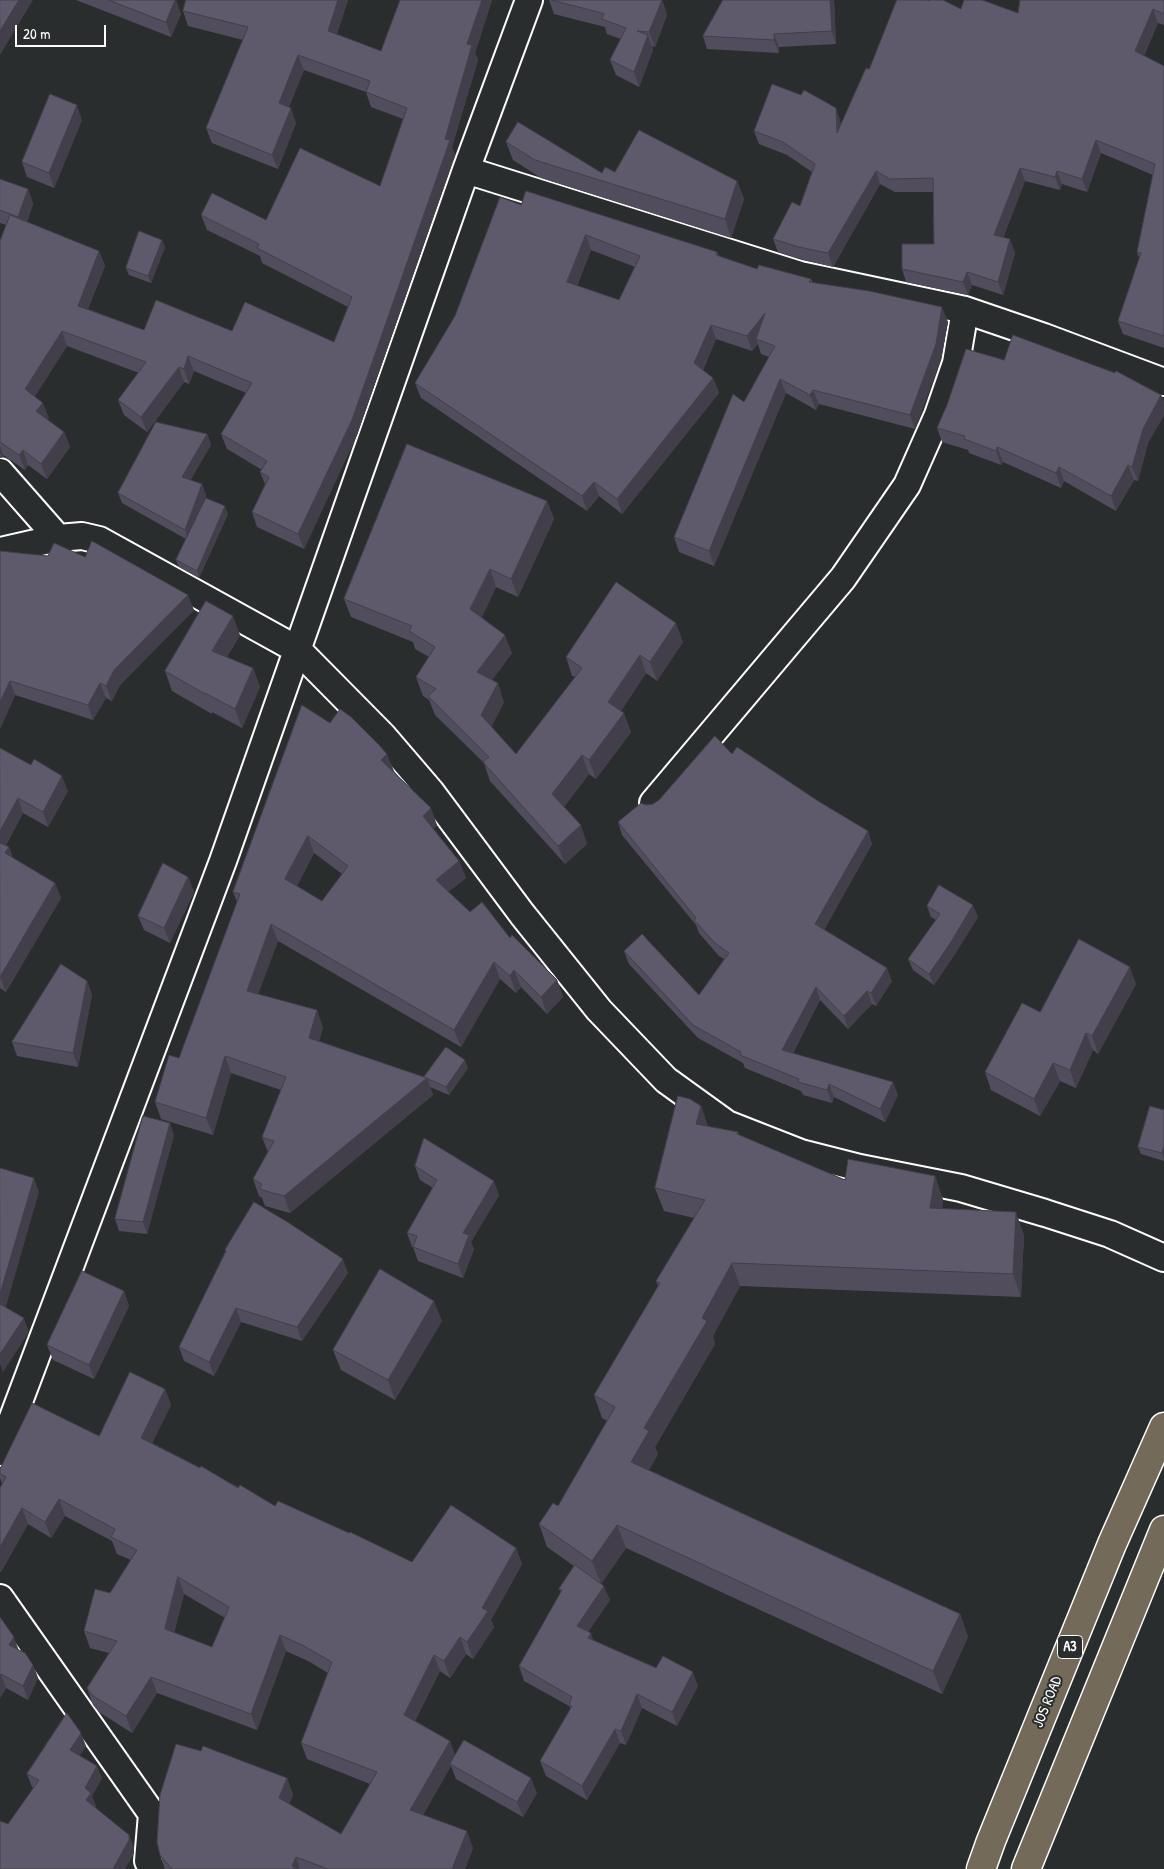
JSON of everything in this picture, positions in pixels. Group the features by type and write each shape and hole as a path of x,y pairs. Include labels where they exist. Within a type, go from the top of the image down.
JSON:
{"highway":[{"name":"JOS ROAD","path":"982,1869 995,1831 1108,1554 1164,1427"},
{"path":"1026,1869 1164,1530"}],"street":[{"path":"0,1452 223,860 466,170 529,0"},
{"path":"466,170 800,275 965,310 1164,382"},
{"path":"653,804 843,578 907,484 938,415 956,363 965,310"},
{"path":"0,472 58,538"},
{"path":"0,552 58,538 82,536 100,540 298,650 383,736 431,792 522,914 599,1010 666,1080 727,1124 801,1153 860,1168 962,1188 1036,1210 1110,1234 1164,1258"},
{"path":"0,1598 152,1814 148,1861 152,1869"}],"building":[{"path":"0,0 19,0 0,31"},
{"path":"109,0 175,0 166,22"},
{"path":"186,0 338,0 328,31 381,51 400,0 482,0 467,44 472,45 445,139 450,140 352,420 298,534 252,512 269,477 260,472 267,461 221,434 252,383 188,356 184,369 179,367 141,417 118,400 146,362 62,331 25,389 43,403 36,411 64,432 41,464 23,450 19,455 0,442 0,241 10,215 99,251 78,306 144,330 156,300 232,331 245,302 334,342 352,297 257,248 259,244 201,215 212,193 266,220 300,148 380,186 407,108 366,92 370,81 298,55 279,103 291,108 272,155 206,128 248,27 183,11"},
{"path":"552,0 662,0 649,32 637,31 648,35 634,72 610,60 626,28 602,19 604,14"},
{"path":"723,0 830,0 832,31 774,34 774,40 703,36"},
{"path":"897,0 943,0 961,9 964,0 982,0 1018,13 1020,0 1164,0 1164,14 1153,9 1135,51 1164,66 1164,336 1118,321 1141,253 1137,252 1155,164 1096,140 1082,179 1057,171 1055,177 1020,168 994,235 1010,239 998,282 967,272 963,282 902,269 902,244 934,244 933,178 890,179 876,171 828,253 773,239 792,202 800,206 815,164 783,142 754,131 772,84 801,95 804,90 836,108 837,133 866,68 869,69"},
{"path":"50,94 77,105 49,173 22,162"},
{"path":"518,122 602,173 605,167 615,172 639,130 737,181 725,219 535,160 506,142"},
{"path":"0,179 28,189 18,217 0,210"},
{"path":"526,191 717,252 716,255 757,269 759,265 811,279 809,282 869,291 942,307 936,344 910,415 813,390 810,395 780,379 709,551 674,537 733,394 744,402 775,346 756,339 765,313 747,336 711,325 694,363 713,378 617,499 594,482 582,496 415,383 455,316 500,197 521,205","holes":["586,235 640,256 619,300 567,282"]},
{"path":"139,231 162,240 148,276 126,268"},
{"path":"1013,335 1115,373 1116,371 1161,395 1143,429 1132,467 1128,465 1111,496 1059,467 1056,473 997,447 996,451 964,439 965,436 937,428 966,349 1004,360"},
{"path":"156,422 207,434 182,477 202,484 185,530 118,493"},
{"path":"407,444 547,501 511,579 490,569 470,609 505,635 477,672 498,683 481,715 516,754 582,668 566,657 616,582 676,623 650,662 640,655 608,702 624,713 589,760 582,755 552,794 581,825 558,846 483,762 489,757 428,696 436,689 416,677 435,647 409,631 412,626 344,599"},
{"path":"206,498 225,506 197,571 176,560"},
{"path":"92,541 188,595 114,670 106,686 100,683 88,705 10,681 0,702 0,551 48,556 54,543 85,557"},
{"path":"206,601 233,616 212,651 253,668 235,709 165,671"},
{"path":"302,705 330,723 340,709 351,717 379,745 387,754 381,760 431,808 423,816 459,861 436,880 470,912 482,902 510,938 512,935 557,980 541,997 514,970 510,976 494,962 454,1030 271,924 247,991 317,1010 309,1038 427,1078 284,1196 259,1189 262,1184 253,1179 274,1141 262,1137 286,1077 225,1056 206,1118 155,1102 169,1055 179,1058 240,894 233,892","holes":["308,836 348,866 322,901 285,879"]},
{"path":"715,736 732,754 737,747 818,801 868,831 815,924 887,968 871,993 867,991 844,1016 816,987 782,1050 893,1082 880,1109 829,1084 827,1090 798,1082 799,1079 740,1055 741,1052 693,1025 624,951 642,934 699,995 729,953 715,943 694,920 696,918 618,822 641,803 646,805 653,804 659,800"},
{"path":"0,748 31,765 34,759 62,776 43,812 18,798 0,831"},
{"path":"0,843 9,847 5,853 55,883 0,977"},
{"path":"163,863 188,877 164,928 138,916"},
{"path":"939,885 973,905 929,974 908,959 940,914 927,906"},
{"path":"1079,939 1130,967 1092,1036 1086,1033 1070,1070 1053,1063 1034,1099 985,1072 1022,1003 1040,1012"},
{"path":"61,964 87,981 73,1053 12,1042"},
{"path":"446,1047 465,1060 446,1087 424,1077"},
{"path":"678,1096 690,1099 701,1106 696,1124 738,1132 737,1134 845,1180 848,1159 935,1176 930,1208 1016,1212 1013,1274 732,1263 702,1318 707,1321 644,1428 649,1431 631,1462 960,1614 933,1671 617,1525 592,1561 539,1524 553,1503 558,1506 615,1407 594,1395 660,1283 656,1281 705,1200 655,1188"},
{"path":"1150,1106 1164,1110 1164,1145 1162,1153 1138,1147"},
{"path":"143,1116 170,1123 143,1222 115,1219"},
{"path":"424,1138 494,1181 463,1233 469,1235 458,1264 413,1247 417,1236 407,1233 437,1180 415,1166"},
{"path":"0,1168 34,1178 0,1294"},
{"path":"254,1202 343,1259 297,1327 236,1308 209,1362 179,1347 225,1250"},
{"path":"380,1269 434,1301 388,1380 333,1350"},
{"path":"82,1271 124,1291 89,1365 47,1345"},
{"path":"0,1304 24,1318 0,1354"},
{"path":"130,1372 165,1389 141,1438 200,1468 201,1466 238,1488 240,1485 275,1506 278,1501 350,1532 412,1562 451,1505 516,1548 482,1608 488,1611 467,1642 460,1637 444,1661 434,1655 404,1715 450,1741 410,1810 467,1831 452,1869 328,1869 296,1857 292,1866 296,1869 172,1869 160,1855 157,1842 160,1795 176,1744 201,1751 203,1746 287,1778 279,1798 341,1834 377,1772 301,1743 332,1662 280,1635 251,1714 151,1677 126,1716 93,1696 87,1688 117,1641 84,1631 95,1589 110,1593 137,1550 111,1537 115,1529 59,1499 45,1522 22,1508 0,1547 0,1488 6,1477 0,1474 0,1469 32,1403 99,1436","holes":["178,1577 229,1607 212,1647 165,1629"]},
{"path":"575,1565 604,1586 577,1626 591,1633 588,1638 656,1668 663,1656 693,1672 672,1712 637,1694 621,1731 615,1729 582,1786 540,1761 572,1706 569,1705 572,1697 519,1666 562,1590 559,1589"},
{"path":"0,1617 14,1637 9,1645 25,1653 33,1665 23,1686 0,1675"},
{"path":"67,1713 81,1733 70,1750 97,1766 85,1788 91,1793 86,1800 129,1835 129,1840 113,1869 0,1869 0,1821 8,1824 39,1780 27,1774"},
{"path":"464,1740 531,1778 517,1802 450,1764"}]}
